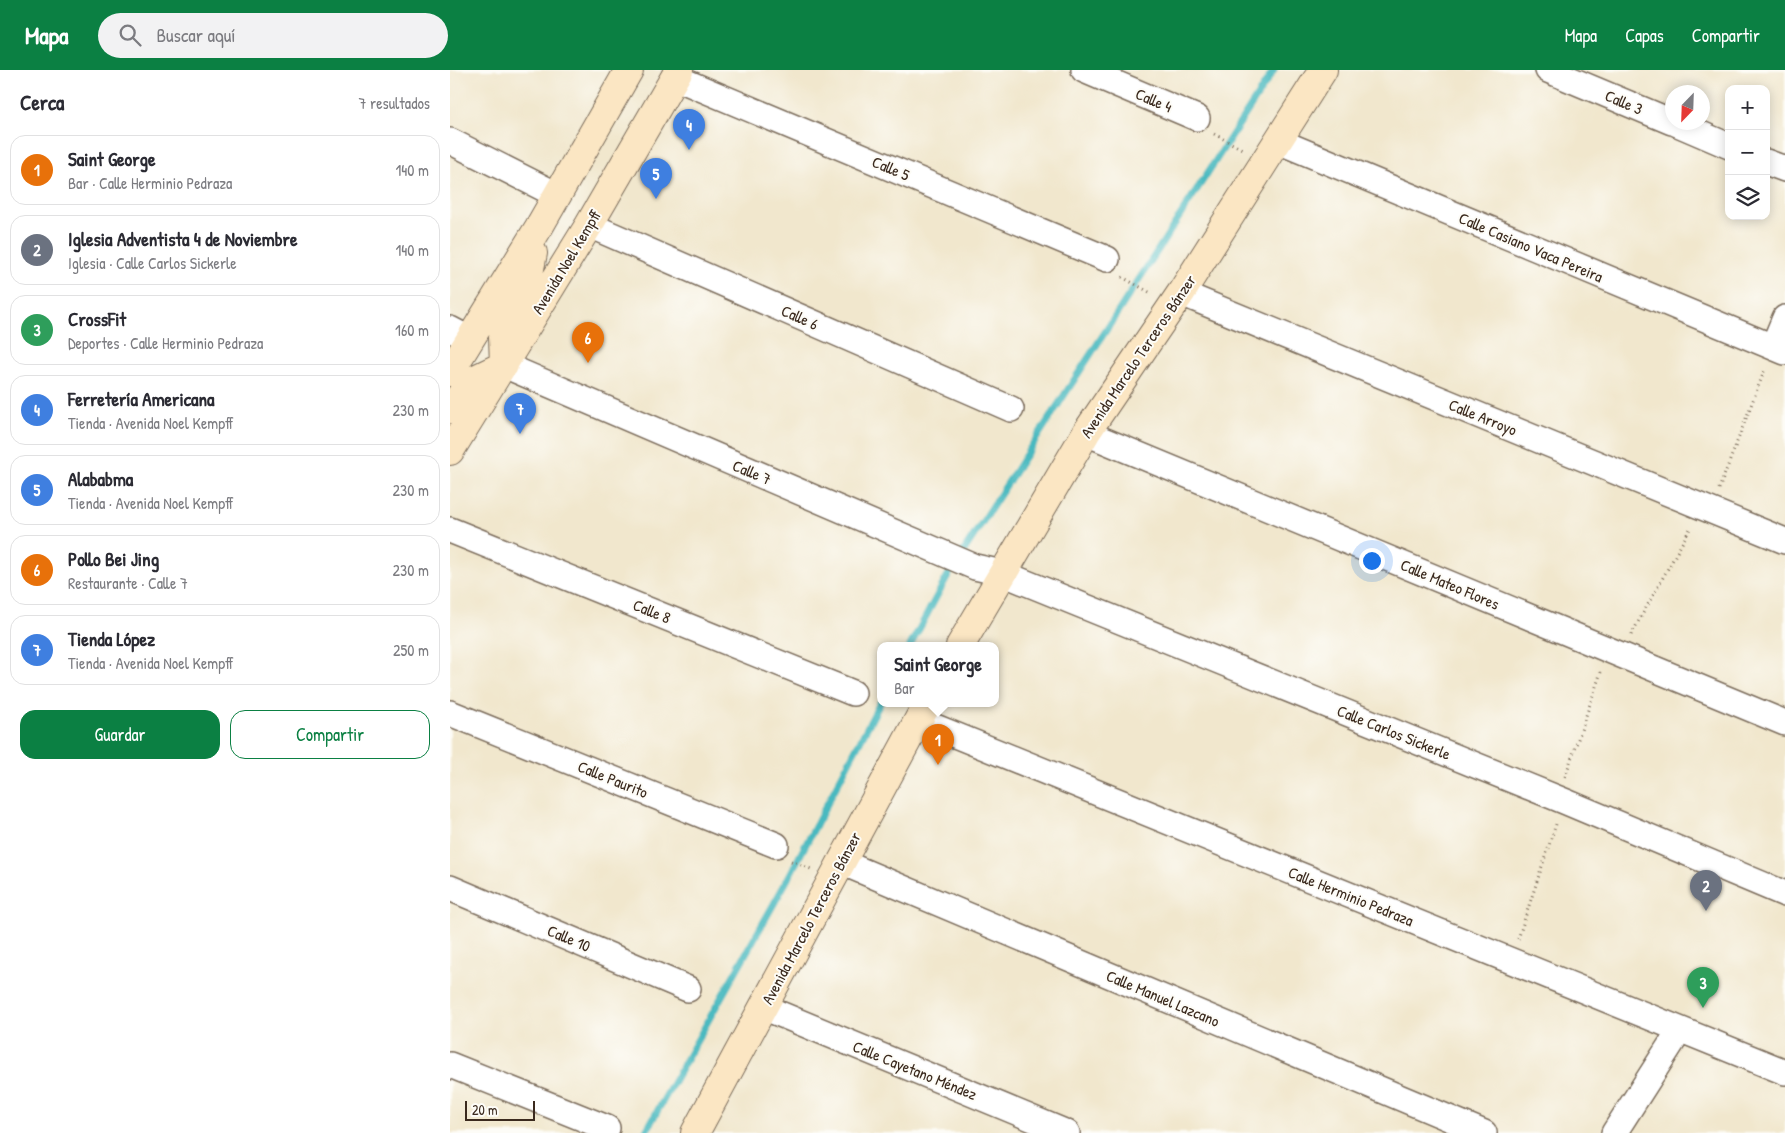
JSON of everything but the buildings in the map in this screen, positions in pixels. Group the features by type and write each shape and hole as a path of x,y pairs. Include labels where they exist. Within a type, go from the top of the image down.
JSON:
{"street":[{"path":"450,372 460,334 538,227 630,70"},
{"name":"Calle 4","path":"1084,70 1206,126"},
{"name":"Avenida Marcelo Terceros Bánzer","path":"962,642 1086,433 1181,293 1322,70"},
{"name":"Calle 3","path":"1548,70 1665,119"},
{"name":"Avenida Noel Kempff","path":"450,451 589,225 677,74"},
{"name":"Calle 5","path":"677,74 1113,267"},
{"name":"Calle 3","path":"1692,130 1725,144"},
{"path":"450,141 557,195"},
{"name":"Calle Casiano Vaca Pereira","path":"1278,141 1779,350"},
{"path":"1770,163 1785,169"},
{"name":"Calle 6","path":"589,225 1010,409"},
{"path":"450,409 473,380 504,365 503,337 529,274 538,227"},
{"name":"Calle Arroyo","path":"1181,293 1785,541"},
{"path":"1779,350 1785,318"},
{"name":"Calle 7","path":"504,365 976,568 1002,572"},
{"name":"Calle Mateo Flores","path":"1086,433 1785,723"},
{"name":"Calle 8","path":"450,530 853,693"},
{"name":"Calle Carlos Sickerle","path":"1002,572 1564,801 1785,894"},
{"name":"Avenida Marcelo Terceros Bánzer","path":"695,1133 763,1007 830,867 923,712"},
{"name":"Calle Herminio Pedraza","path":"923,712 1680,1030 1785,1072"},
{"name":"Calle Paurito","path":"450,713 782,852"},
{"name":"Calle Manuel Lazcano","path":"830,867 1484,1133"},
{"name":"Calle 10","path":"450,888 688,988"},
{"name":"Calle Cayetano Méndez","path":"763,1007 1067,1133"},
{"path":"1614,1133 1680,1030"},
{"path":"450,1065 607,1128"}],"path":[{"path":"1206,126 1244,150"},
{"path":"1113,267 1153,294"},
{"path":"782,852 830,867"}],"waterway":[{"path":"912,642 947,577 1274,70"},
{"path":"645,1133 785,884 878,707"}],"place":[{"name":"Ferretería Americana","path":"689,150"},
{"name":"Alababma","path":"656,199"},
{"name":"Pollo Bei Jing","path":"588,363"},
{"name":"Tienda López","path":"520,434"},
{"name":"Saint George","path":"938,765"},
{"name":"Iglesia Adventista 4 de Noviembre","path":"1706,911"},
{"name":"CrossFit","path":"1703,1008"}]}
